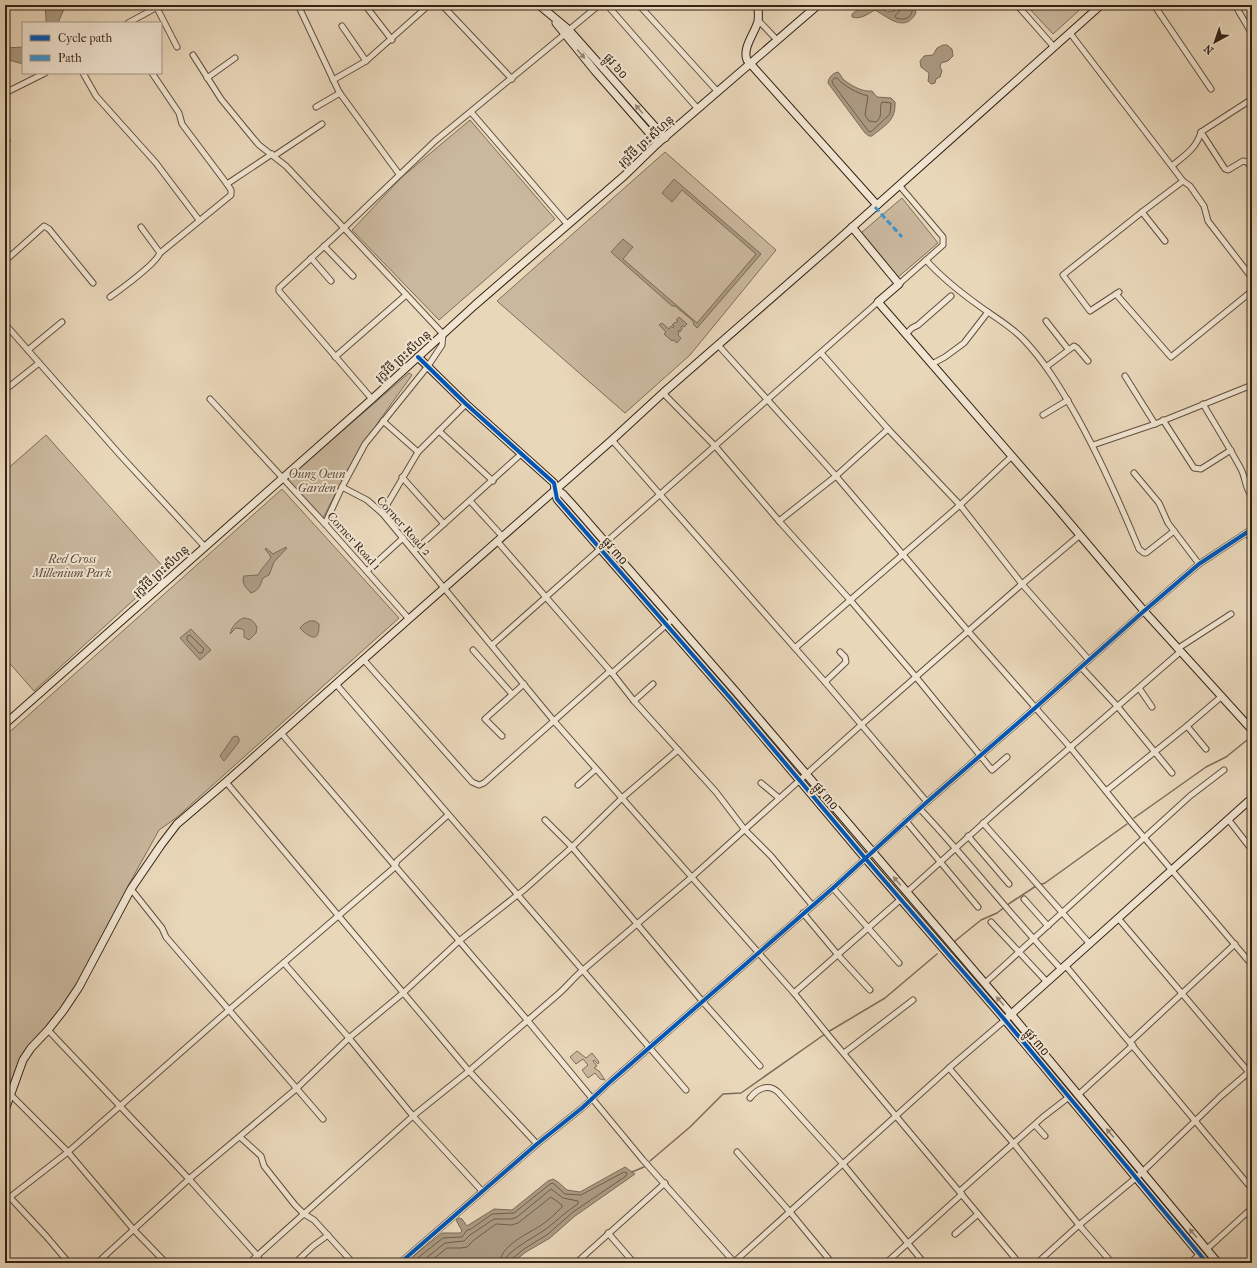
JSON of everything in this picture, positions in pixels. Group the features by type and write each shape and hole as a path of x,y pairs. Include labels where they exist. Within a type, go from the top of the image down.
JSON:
{"street":[{"path":"298,5 340,93 399,174"},
{"path":"365,5 392,40"},
{"path":"333,80 366,61 392,40 429,5"},
{"path":"442,5 512,78"},
{"name":"ផ្លូវ ៦០","path":"539,5 567,32 665,138"},
{"path":"372,399 279,289 434,141 599,5"},
{"path":"607,5 698,109"},
{"path":"639,5 718,92"},
{"path":"758,5 758,20 746,56 751,64 878,205"},
{"name":"រុក្ខវិថី ព្រះសីហនុ","path":"5,724 113,630 443,334 624,176 658,143 818,5"},
{"path":"1017,5 1054,47"},
{"path":"5,1110 23,1060 31,1048 63,1012 79,987 131,889 177,824 612,440 663,393 878,205 1101,5"},
{"path":"1154,5 1211,89"},
{"path":"1235,5 1252,34"},
{"path":"130,22 159,6 177,47"},
{"path":"758,20 777,40"},
{"path":"342,26 366,61"},
{"name":"ផ្លូវ ៦០","path":"567,32 658,143"},
{"path":"1070,33 1183,181 1190,186 1204,206 1208,221 1252,278"},
{"path":"193,56 221,99 259,145 286,166 443,334 442,345 428,366 365,444 342,486 325,524"},
{"path":"207,78 235,58"},
{"path":"5,93 43,74"},
{"path":"84,74 96,96 156,162 199,220"},
{"path":"110,297 145,270 160,253 231,195 231,190 182,124 179,113 153,74"},
{"path":"316,107 340,93"},
{"path":"1172,166 1193,149 1199,141 1201,132 1252,99"},
{"path":"471,112 568,225"},
{"path":"227,184 322,124"},
{"path":"1201,132 1225,169 1228,170 1243,161 1247,162 1252,168"},
{"path":"1183,181 1063,275 1090,311 1117,293 1171,357 1252,291"},
{"path":"605,542 769,400 943,244 943,237 899,185"},
{"path":"1142,212 1165,241"},
{"path":"5,261 44,226 49,229 93,283"},
{"path":"141,227 160,253"},
{"path":"852,227 898,284"},
{"path":"324,246 353,276"},
{"path":"311,258 331,281"},
{"path":"926,260 953,285 988,312 1015,330 1046,367 1068,400 1093,445 1139,549 1144,552 1149,551 1174,531"},
{"path":"335,357 406,295"},
{"path":"906,334 912,328 918,326 951,296"},
{"path":"878,302 1144,610 1252,730"},
{"path":"932,364 945,357 964,343 988,312"},
{"path":"1046,321 1068,349"},
{"path":"28,350 62,322"},
{"path":"5,324 38,363 204,547"},
{"path":"718,345 769,400 904,554 968,631 1070,747 1144,838 1172,869 1252,965"},
{"path":"1046,367 1074,346 1076,346 1088,361"},
{"path":"821,353 888,429 960,505 1022,584 1089,660"},
{"name":"ផ្លូវ ៣០","path":"418,357 466,404 554,483 557,500 732,700 1069,1097 1218,1263"},
{"path":"5,390 38,363"},
{"path":"1125,376 1155,424"},
{"path":"1093,445 1155,424 1252,385"},
{"path":"663,393 716,446 779,521 916,677 992,770 1007,757"},
{"name":"Corner Road 1","path":"210,399 325,524 409,619"},
{"path":"1042,415 1068,400"},
{"path":"382,513 418,452 466,404"},
{"path":"1203,404 1245,478 1245,486 1252,498"},
{"path":"1163,420 1196,469 1200,469 1230,450"},
{"path":"383,421 418,452"},
{"path":"779,521 836,476 888,429"},
{"path":"439,431 492,481"},
{"path":"612,440 825,682 927,802"},
{"path":"414,551 521,454"},
{"path":"795,648 960,505 1012,456"},
{"path":"1134,473 1159,502 1168,523 1199,564"},
{"path":"402,477 444,524"},
{"name":"Corner Road 2","path":"342,486 367,500 382,513 554,721 794,993 1019,1263"},
{"name":"ផ្លូវ ៣០","path":"555,489 563,494 673,620 985,983 1078,1095 1207,1263"},
{"path":"470,501 546,597 634,700 716,792 745,830 771,856 812,905"},
{"path":"400,1263 537,1144 562,1125 833,888 927,802 1144,610 1199,564 1252,529"},
{"path":"1247,533 1252,540"},
{"path":"249,1263 413,1116 528,1021 565,988 569,982 638,924 745,830 861,724 1080,535"},
{"path":"367,571 403,538"},
{"path":"492,645 600,549"},
{"path":"907,892 968,836 1139,688 1179,650 1231,614"},
{"path":"364,659 472,782 479,785 484,783 554,721 673,620"},
{"path":"473,650 512,694"},
{"path":"825,682 846,662 840,652"},
{"path":"1081,667 1118,706 1172,773"},
{"path":"336,684 686,1090"},
{"path":"502,736 485,718 524,684"},
{"path":"634,700 653,684"},
{"path":"1139,688 1152,708"},
{"path":"1106,791 1222,696"},
{"path":"1187,726 1206,749"},
{"path":"281,733 528,1021 643,1160 734,1262 896,1115 1005,1020 1252,798"},
{"path":"97,1263 189,1179 296,1089 349,1038 403,993 459,941 572,847 622,798 678,750"},
{"path":"578,785 596,768"},
{"path":"985,983 1034,940 1190,796 1224,770"},
{"path":"226,782 469,1071 537,1144"},
{"path":"761,783 779,798"},
{"path":"920,809 956,847 1034,940 1063,967 1131,1044 1196,1120 1252,1189"},
{"path":"5,1201 68,1152 230,1009 396,867 397,861 448,815"},
{"path":"1228,819 1252,850"},
{"path":"546,820 572,847 703,1002 760,1066"},
{"path":"906,822 978,907"},
{"path":"984,822 1090,944"},
{"path":"968,836 1009,884"},
{"path":"833,888 899,963"},
{"path":"131,889 162,928 166,937 230,1009 323,1120"},
{"path":"794,993 901,899"},
{"path":"1024,899 1048,926"},
{"path":"803,913 870,990"},
{"path":"1037,1263 1139,1174 1221,1096 1250,1074 1118,918"},
{"path":"991,922 1047,982"},
{"path":"1078,1095 1235,944"},
{"path":"284,963 349,1038 413,1116 482,1191"},
{"path":"844,1053 913,1000"},
{"path":"48,1030 189,1179 257,1255 261,1263"},
{"path":"949,1068 1112,1263"},
{"path":"750,1098 755,1091 769,1087 774,1088 843,1164 924,1263"},
{"path":"10,1094 68,1152 134,1230 166,1263"},
{"path":"886,1263 1014,1144 1069,1097"},
{"path":"1035,1125 1045,1136"},
{"path":"240,1137 261,1156 264,1166 304,1214 314,1220 353,1263"},
{"path":"737,1152 790,1212 829,1262"},
{"path":"576,1263 665,1183"},
{"path":"5,1192 69,1263"},
{"path":"1206,1249 1252,1208"},
{"path":"955,1234 978,1214"},
{"path":"608,1233 634,1263"},
{"path":"296,1263 313,1246 328,1235"},
{"path":"1190,1263 1200,1254"}],"green space":[{"path":"1026,5 1085,5 1053,34"},
{"path":"470,120 555,219 439,320 352,230 402,177"},
{"path":"665,152 776,250 690,355 625,413 497,301"},
{"path":"902,198 938,243 897,278 861,233"},
{"name":"Oung Oeun Garden","path":"409,373 412,375 379,421 348,469 323,518 287,479"},
{"name":"Red Cross Millenium Park","path":"46,435 165,569 162,574 34,691 5,658 5,471"},
{"path":"282,489 399,618 176,818 159,830 128,886 120,909 79,987 31,1048 5,1110 5,736"},
{"path":"577,1051 586,1058 592,1053 599,1062 598,1064 594,1060 593,1061 597,1066 594,1068 599,1071 605,1080 600,1079 595,1073 588,1078 582,1070 588,1065 583,1059 576,1064 570,1057"}],"water":[{"path":"45,5 70,5 64,9 58,22 46,22"},
{"path":"864,5 882,5 884,10 887,12 894,11 897,5 912,5 915,8 916,13 912,19 902,23 891,20 875,10 861,17 852,17 852,14"},
{"path":"947,45 952,49 953,56 948,61 941,63 940,67 942,71 940,77 936,79 935,83 931,84 928,81 929,73 921,67 920,61 924,56 933,55 937,48"},
{"path":"22,47 22,64 5,59 5,48"},
{"path":"838,72 844,80 861,90 872,91 877,97 891,98 895,102 894,114 892,118 872,136 865,133 828,83 831,76"},
{"path":"674,179 761,254 697,328 693,324 694,323 692,320 675,306 672,306 611,252 623,239 633,247 623,259 697,323 756,254 682,190 672,202 662,193"},
{"path":"679,317 687,324 684,327 681,327 682,329 680,332 679,330 678,335 681,338 677,343 673,340 672,341 664,334 666,332 659,325 662,323 669,329 671,326 673,328 674,326 672,325 678,321 676,320"},
{"path":"286,547 287,548 274,562 269,575 263,578 256,591 251,593 244,583 244,576 258,575 271,557 265,549 266,548 273,554"},
{"path":"243,618 252,620 257,627 256,633 249,640 244,637 244,631 242,629 236,628 230,634 235,624"},
{"path":"309,621 315,621 319,624 317,636 315,637 309,636 300,628"},
{"path":"191,629 211,650 200,660 180,638"},
{"path":"237,736 239,738 239,742 224,761 220,756 233,737"},
{"path":"625,1167 635,1174 575,1216 550,1238 526,1252 512,1263 408,1263 417,1253 442,1233 460,1233 462,1231 456,1220 459,1218 462,1219 467,1226 494,1209 512,1210 548,1181 553,1179 567,1190 580,1192"}],"waterway":[{"path":"1134,818 1206,767 1226,757 1252,736"},
{"path":"1039,885 1045,883 1127,824"},
{"path":"955,941 981,920 997,913 1036,886"},
{"path":"828,1032 885,998 937,954"},
{"path":"650,1161 690,1127 723,1094 741,1093 825,1034"},
{"path":"632,1172 644,1167"}],"marked path":[{"path":"875,207 902,237"}],"cycle path":[{"path":"418,357 466,404 554,483 557,499 732,700 865,858 1005,1020 1207,1263"},
{"path":"400,1263 537,1144 582,1108 833,888 927,802 1144,611 1199,564 1252,529"}]}
